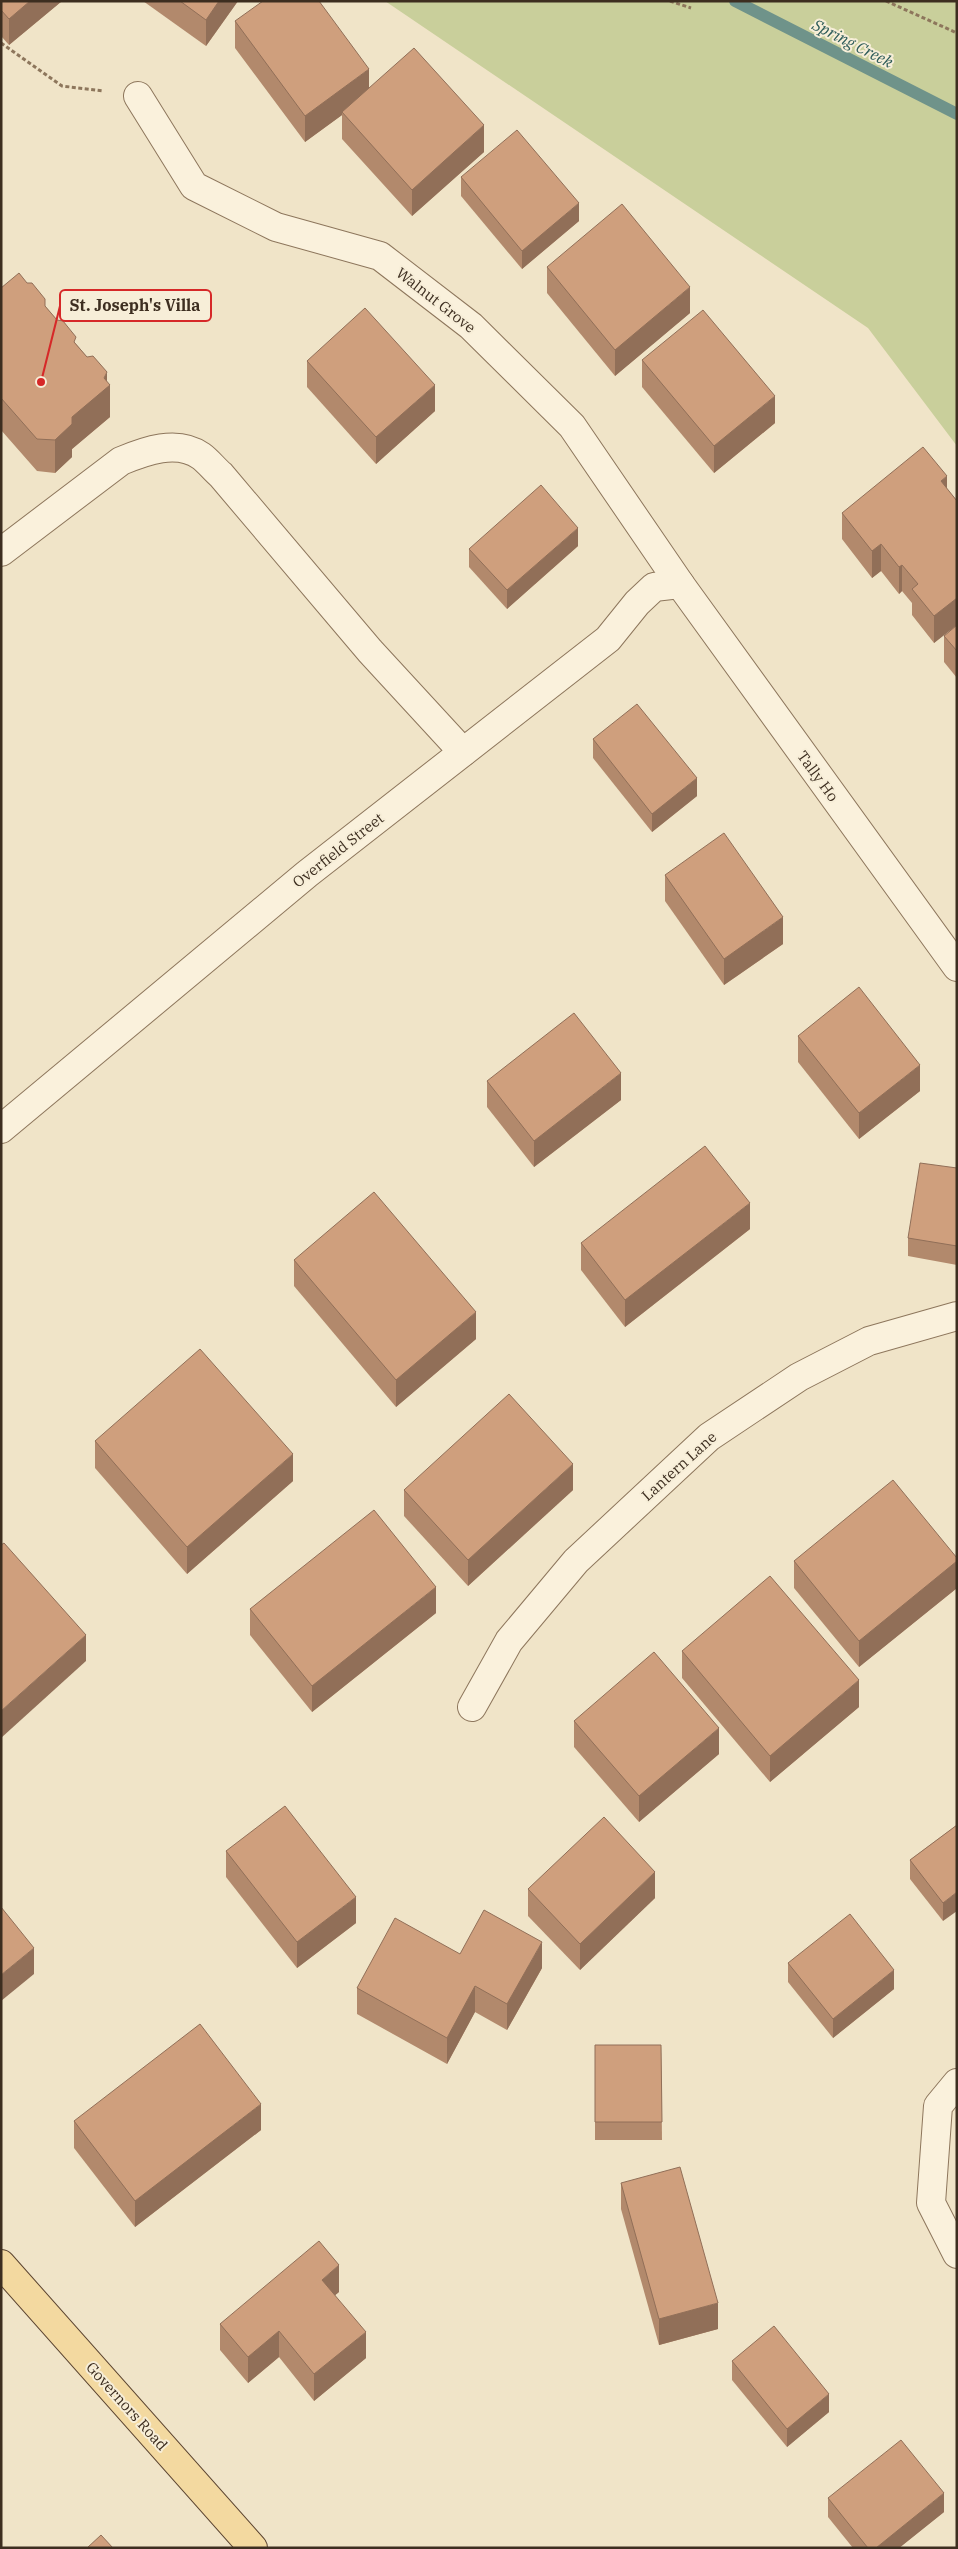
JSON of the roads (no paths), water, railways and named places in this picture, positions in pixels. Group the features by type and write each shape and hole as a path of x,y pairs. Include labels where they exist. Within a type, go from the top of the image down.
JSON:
{"main road":[{"name":"Governors Road","path":"1,2264 252,2548"}],"street":[{"name":"Walnut Grove","path":"138,96 194,186 276,227 380,256 470,326 572,426 680,584"},
{"path":"1,552 121,461 142,452 162,447 180,449 200,455 221,475 370,651 463,752"},
{"name":"Overfield Street","path":"1,1129 307,874 608,639 637,603 654,587 680,584"},
{"name":"Tally Ho","path":"680,584 957,967"},
{"name":"Lantern Lane","path":"472,1707 509,1641 576,1561 708,1437 799,1377 869,1341 957,1316"},
{"path":"957,2083 938,2106 931,2203 957,2254"}],"waterway":[{"name":"Spring Creek","path":"735,1 957,114"}],"place":[{"name":"St. Joseph's Villa","path":"41,382"}]}
